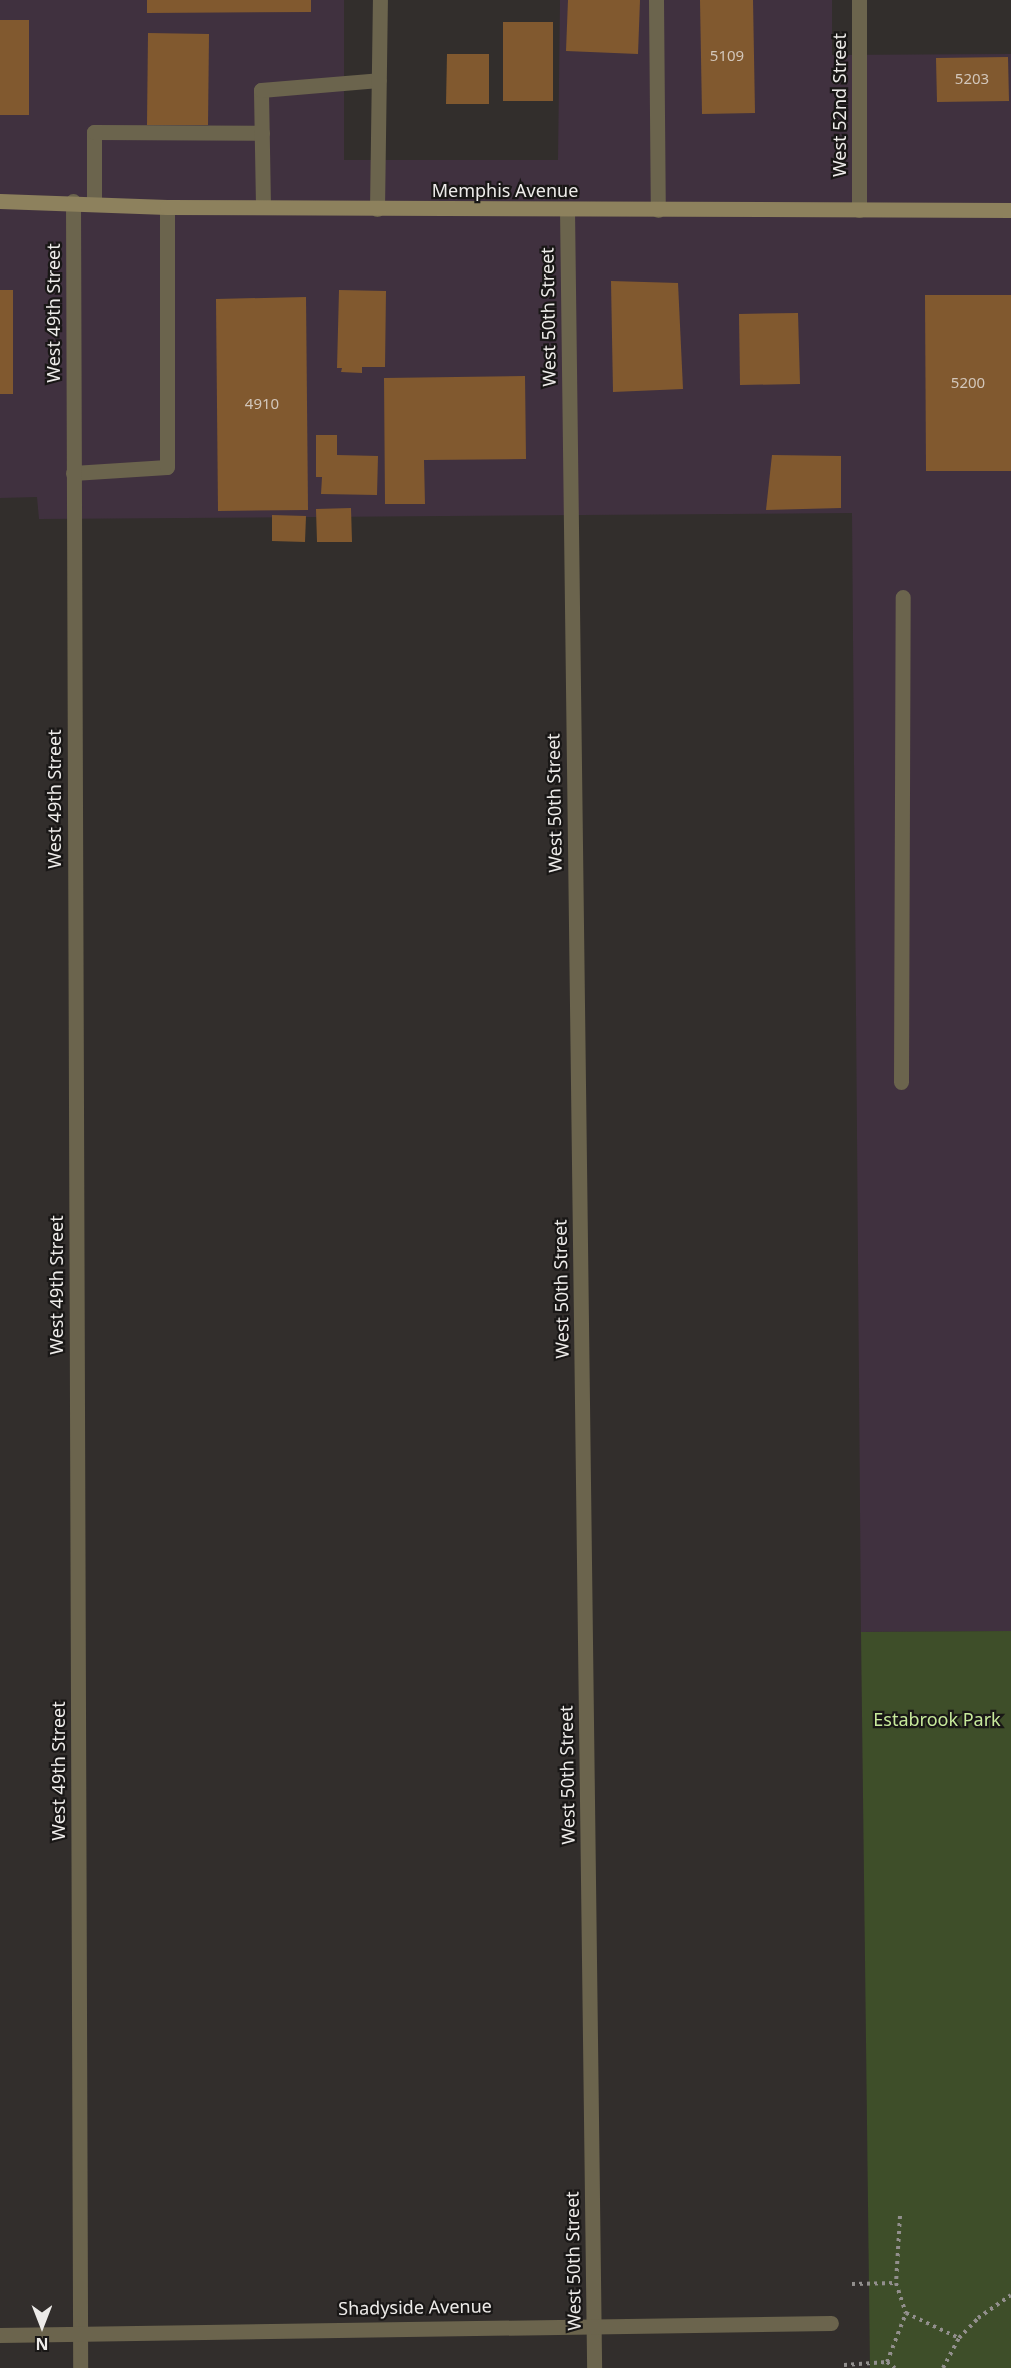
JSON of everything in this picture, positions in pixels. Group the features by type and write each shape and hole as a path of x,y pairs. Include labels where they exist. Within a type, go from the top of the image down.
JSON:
{"main road":[{"name":"Memphis Avenue","path":"0,201 73,201 167,207 263,206 378,209 1011,210"}],"street":[{"path":"378,209 380,0"},
{"path":"656,0 658,210"},
{"name":"West 52nd Street","path":"858,0 859,210"},
{"path":"263,206 261,90 379,80"},
{"path":"94,202 94,132 262,133"},
{"name":"West 49th Street","path":"73,201 80,2368"},
{"path":"73,473 167,467 167,207"},
{"name":"West 50th Street","path":"567,209 594,2368"},
{"path":"901,1082 903,597"},
{"name":"Shadyside Avenue","path":"0,2335 593,2324 831,2323"}],"path":[{"path":"887,2362 906,2313 896,2283 900,2216"},
{"path":"852,2284 896,2283"},
{"path":"943,2368 959,2338 978,2319 1011,2295"},
{"path":"906,2313 959,2338"},
{"path":"844,2365 887,2362 895,2368"}],"shaded area":[{"path":"0,0 344,0 344,160 558,160 560,0 832,0 832,55 1011,54 1011,1631 861,1632 852,513 39,519 37,497 0,498"}],"green space":[{"name":"Estabrook Park","path":"1011,1631 1011,2368 870,2368 861,1632"}],"building":[{"path":"147,0 311,0 311,12 147,13"},
{"path":"568,0 640,0 638,54 566,51"},
{"path":"700,0 753,0 755,113 702,114"},
{"path":"0,20 29,20 29,115 0,115"},
{"path":"503,22 553,22 553,101 503,101"},
{"path":"148,33 209,34 208,125 147,125"},
{"path":"447,54 489,54 489,104 446,104"},
{"path":"1008,57 1009,101 937,102 936,58"},
{"path":"611,281 678,283 683,389 613,392"},
{"path":"0,290 13,290 13,394 0,394"},
{"path":"339,290 386,291 385,367 362,367 362,373 341,372 342,368 337,368"},
{"path":"925,295 1011,295 1011,471 926,471"},
{"path":"306,297 308,510 218,511 216,299"},
{"path":"798,313 800,384 740,385 739,314"},
{"path":"525,376 526,459 424,460 425,504 385,504 384,378"},
{"path":"316,435 337,435 337,455 378,456 377,495 321,494 322,477 316,477"},
{"path":"772,455 841,456 841,508 766,510"},
{"path":"351,508 352,542 317,542 316,509"},
{"path":"272,515 306,516 305,542 272,541"}]}
